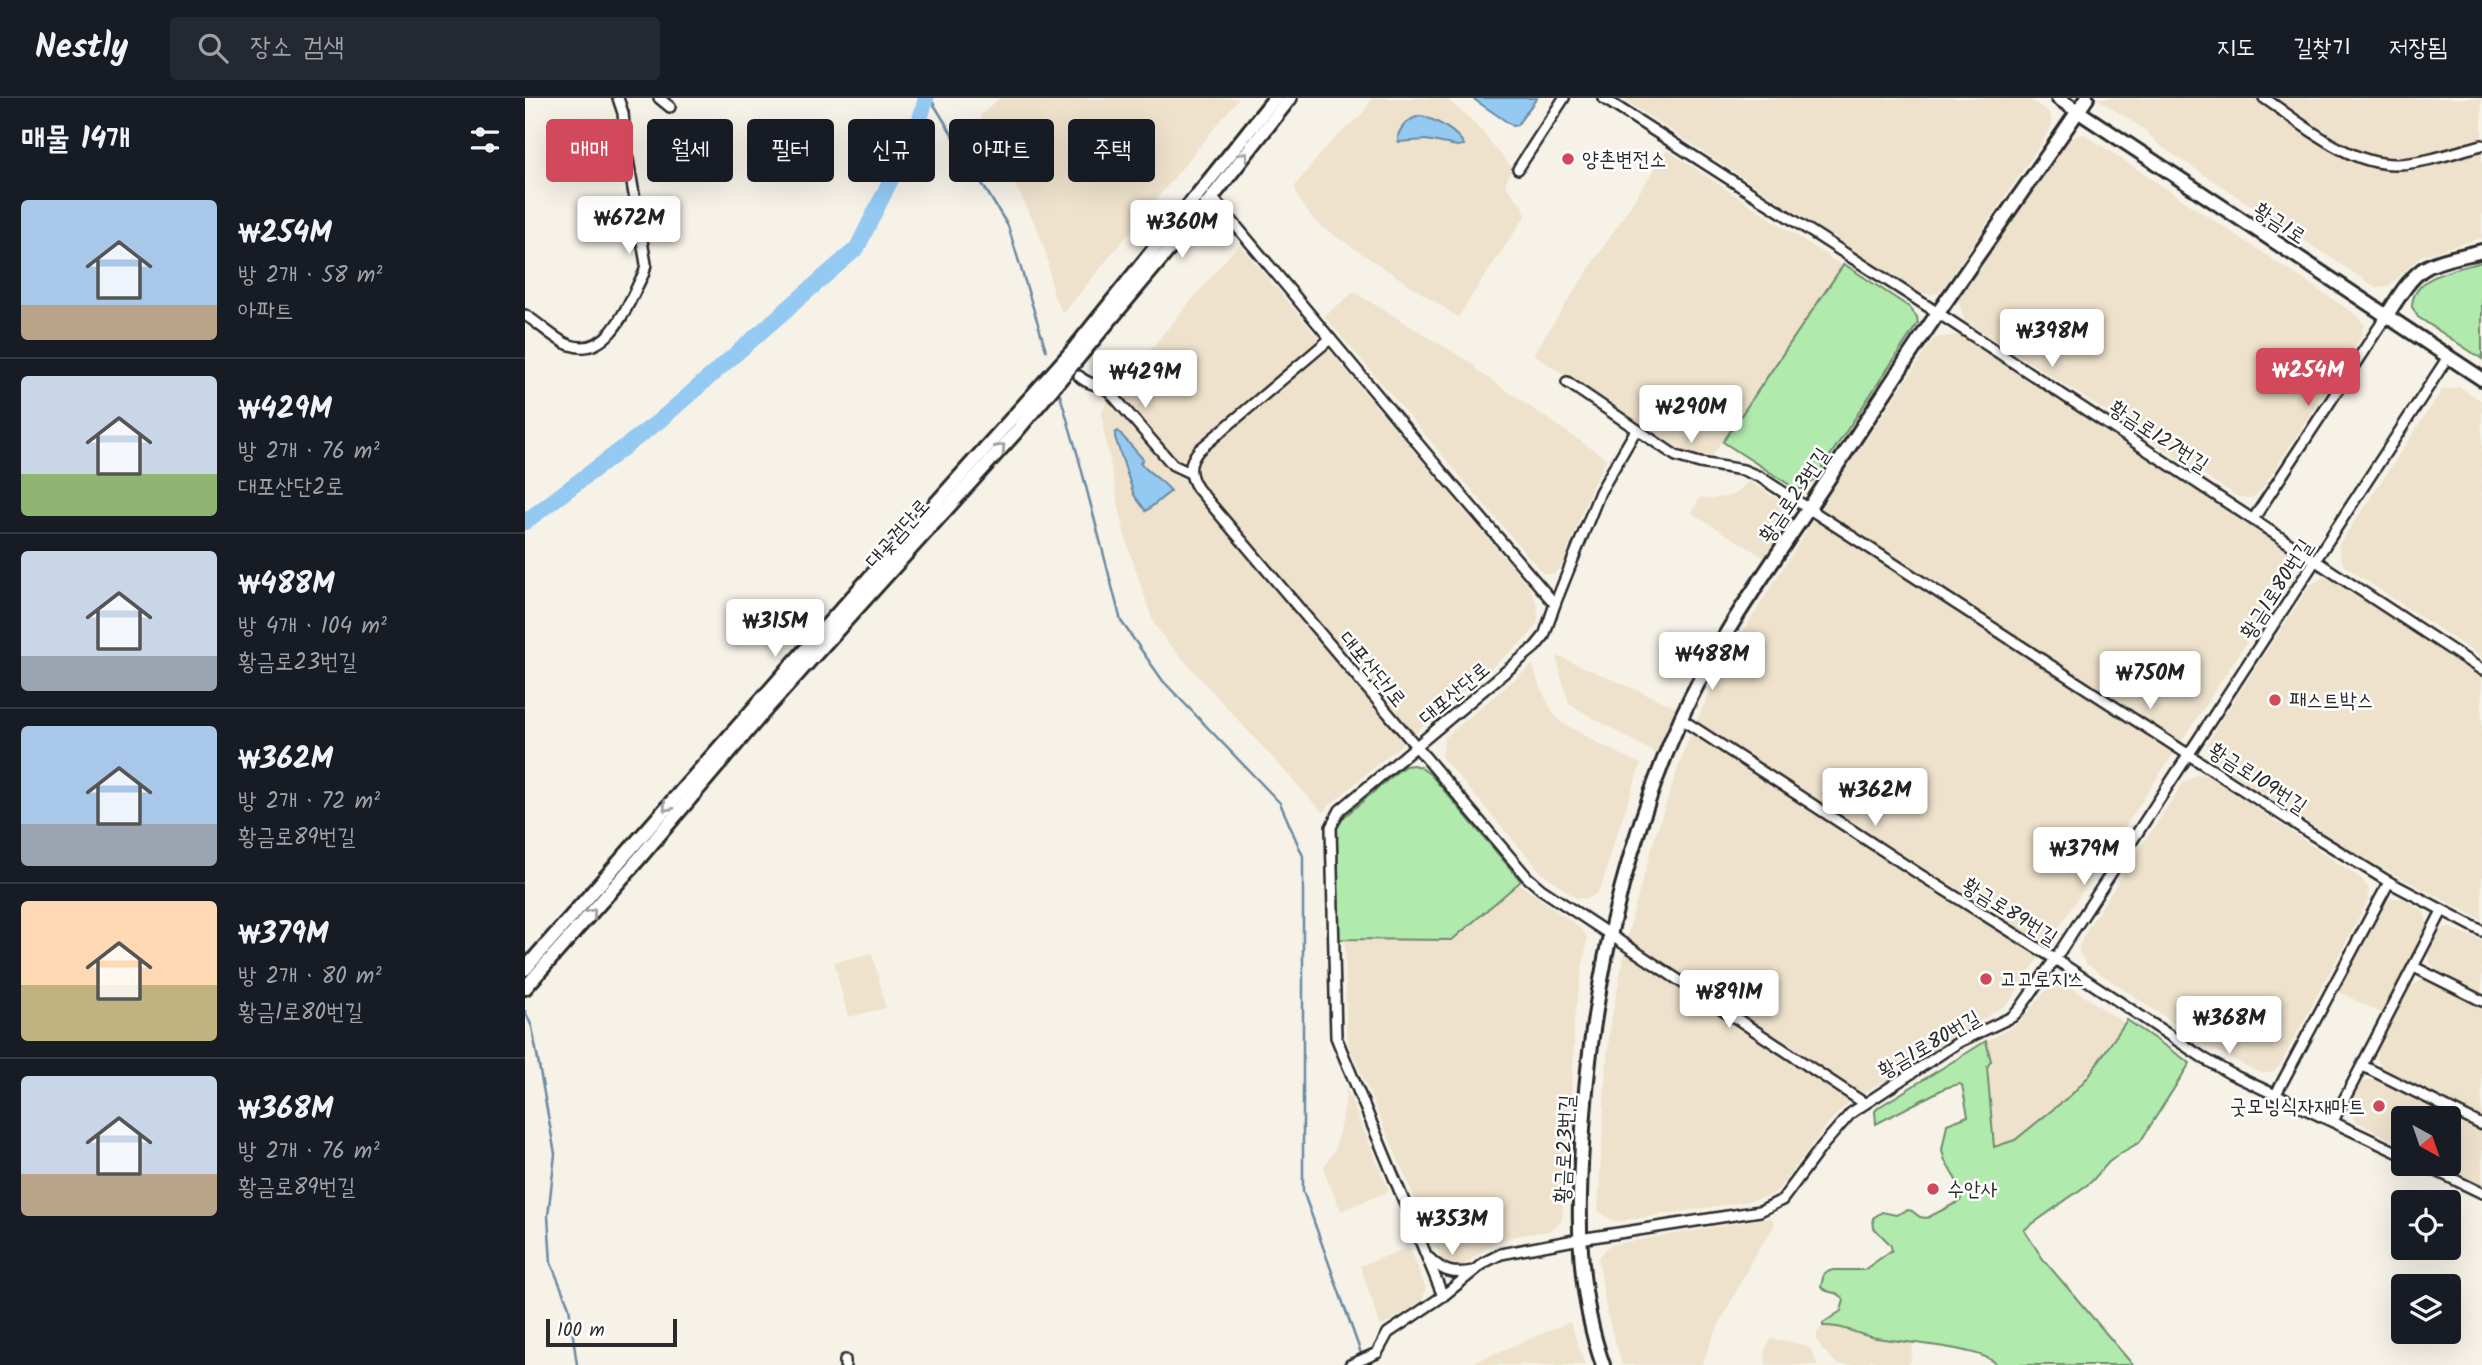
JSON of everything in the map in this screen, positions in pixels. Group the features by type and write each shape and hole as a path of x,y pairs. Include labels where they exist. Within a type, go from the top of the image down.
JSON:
{"main road":[{"path":"1232,152 1269,98"},
{"name":"대곶검단로","path":"525,988 543,959 794,662 1073,350 1275,98"},
{"name":"대곶검단로","path":"525,970 543,959 1016,432 1212,197 1290,98"},
{"name":"황금1로","path":"2058,98 2482,379"},
{"name":"황금로23번길","path":"1603,1365 1586,1303 1580,1239 1580,1187 1588,1055 1609,934 1643,815 1681,719 1721,641 1938,313 2087,98"},
{"path":"2387,315 2403,291 2422,270 2482,251"}],"street":[{"path":"525,315 570,345 594,346 610,335 644,273 646,264 626,148 623,113 618,98"},
{"path":"659,98 670,107"},
{"path":"1518,169 1564,98"},
{"name":"황금로127번길","path":"1603,98 2254,518 2482,670"},
{"path":"2264,98 2348,153 2371,162 2410,163 2482,145"},
{"path":"1212,197 1555,604"},
{"path":"2254,518 2387,315"},
{"path":"1079,376 1086,383 1099,384 1109,391 1173,465 1190,470 1194,456 1207,442 1330,339"},
{"name":"황금1로80번길","path":"1353,1363 1374,1355 1388,1333 1501,1254 1770,1208 1791,1191 1838,1126 1864,1103 1959,1042 2012,1017 2055,959 2448,357"},
{"name":"황금로109번길","path":"1567,382 1676,456 1752,473 2389,882 2482,931"},
{"name":"대포산단로","path":"1443,1296 1338,1045 1335,1030 1332,940 1333,820 1340,810 1541,641 1597,498 1636,430"},
{"name":"대포산단1로","path":"1190,470 1204,497 1527,877 1609,934"},
{"name":"황금로89번길","path":"1681,719 2055,959 2205,1059 2391,1149"},
{"path":"2276,1094 2389,882"},
{"path":"2333,1121 2442,911"},
{"path":"1609,934 1864,1103"},
{"path":"2414,967 2482,1001"},
{"path":"2363,1066 2482,1125"},
{"path":"2446,1176 2482,1194"},
{"path":"1426,1256 1441,1269 1450,1272 1475,1270"}],"shaded area":[{"path":"999,98 1239,98 1063,314 1053,294 1047,258 1038,230 1014,182 1054,182 1054,119 982,119 980,116"},
{"path":"1372,98 1446,98 1475,123 1512,168 1505,185 1523,206 1526,215 1458,317 1323,228 1298,199 1295,187 1299,180 1330,143 1363,113"},
{"path":"1621,98 2028,98 2046,110 2051,116 2052,125 1943,288 1931,295 1916,291"},
{"path":"2096,98 2482,98 2482,238 2421,256 2388,287 2375,287 2159,145 2145,130"},
{"path":"2084,134 2355,314 2364,324 2361,337 2262,489 2252,498 2238,497 1964,320 1958,299 2066,140"},
{"path":"1667,150 1843,266 1711,458 1677,450 1533,354"},
{"path":"1240,245 1530,588 1538,606 1538,621 1531,634 1322,812 1167,642 1153,622 1126,541 1103,428 1102,412 1106,402"},
{"path":"1354,292 1473,364 1478,371 1607,459 1592,486 1562,565 1554,574 1544,574 1539,569 1324,316"},
{"path":"1959,335 2289,552 2293,572 2009,1003 1847,1104 1829,1122 1772,1195 1744,1202 1614,1222 1598,1210 1610,1027 1629,928 1655,836 1684,750 1737,641 1829,495 1934,338"},
{"path":"2460,387 2482,401 2482,658 2343,565 2338,546 2442,390"},
{"path":"1748,481 1783,502 1790,512 1788,524 1767,559 1691,513 1700,497 1711,499 1729,496 1737,493"},
{"path":"2324,577 2340,582 2482,677 2482,920 2374,864 2336,841 2219,764 2207,750 2217,726 2310,585"},
{"path":"1558,656 1676,707 1657,754 1569,704"},
{"path":"1533,664 1538,682 1553,713 1561,722 1641,764 1611,851 1603,883 1597,893 1588,899 1576,898 1541,872 1442,758 1444,738"},
{"path":"2198,774 2208,776 2362,879 2369,888 2368,901 2279,1067 2270,1073 2260,1073 2212,1049 2086,964 2079,952 2087,929 2183,783"},
{"path":"1518,883 1578,926 1586,935 1587,941 1574,1019 1562,1220 1550,1231 1495,1242 1462,1266 1442,1261 1349,1046 1346,1029 1345,939 1452,940"},
{"path":"2391,898 2402,898 2420,908 2425,913 2427,924 2382,1014 2337,991 2380,908"},
{"path":"2448,927 2482,940 2482,994 2442,974 2429,962 2428,950 2436,933"},
{"path":"872,953 886,1008 848,1017 834,962"},
{"path":"2424,979 2482,1007 2482,1119 2384,1069 2377,1060 2378,1047 2412,986"},
{"path":"2056,983 2068,985 2124,1023 2087,1078 2072,1094 2015,1140 1994,1147 1987,1067 1991,1061 1986,1041 2019,1023 2047,989"},
{"path":"2376,1079 2431,1106 2391,1106 2391,1140 2355,1121 2349,1110 2360,1084 2365,1080"},
{"path":"1346,1087 1389,1191 1341,1211 1324,1167 1335,1149"},
{"path":"2461,1121 2482,1131 2482,1186 2461,1176"},
{"path":"1773,1219 1774,1227 1755,1254 1713,1337 1702,1365 1622,1365 1607,1314 1598,1258 1609,1245"},
{"path":"1410,1247 1426,1289 1422,1301 1381,1327 1360,1266"},
{"path":"1570,1322 1585,1365 1467,1365"},
{"path":"1823,1326 1833,1326 1872,1338 1913,1342 1911,1361 1907,1365 1886,1365 1870,1360 1868,1365 1838,1365 1822,1349 1817,1339 1817,1333"},
{"path":"1771,1339 1794,1342 1810,1348 1818,1365 1766,1365 1765,1350"}],"green space":[{"path":"2482,262 2482,359 2418,317 2412,307 2414,296 2428,281 2449,271"},
{"path":"1844,264 1909,307 1918,323 1814,480 1803,489 1796,489 1723,442"},
{"path":"1413,765 1431,775 1521,881 1452,940 1338,939 1336,829 1344,817 1397,772 1405,766"},
{"path":"2127,1020 2190,1063 2140,1142 2109,1162 2091,1182 2024,1230 2043,1259 2133,1365 1997,1365 1976,1354 1871,1337 1842,1328 1823,1326 1823,1323 1841,1311 1844,1300 1821,1287 1824,1273 1833,1270 1864,1270 1892,1250 1890,1244 1874,1228 1873,1218 1882,1212 1896,1215 1908,1210 1927,1218 1960,1201 1963,1192 1945,1161 1942,1150 1947,1124 1968,1116 1962,1085 1945,1088 1876,1124 1875,1111 1986,1041 1991,1061 1987,1067 1994,1147 2015,1140 2072,1094 2087,1078"}],"water":[{"path":"1472,98 1537,98 1517,125 1513,126"},
{"path":"1422,116 1446,127 1464,145 1426,140 1398,142 1399,133 1405,125"},
{"path":"1118,431 1143,459 1140,463 1171,491 1146,511 1134,495 1115,437"}],"waterway":[{"path":"525,522 659,421 857,248 919,123 926,98"},
{"path":"930,98 1008,226 1046,350"},
{"path":"1060,395 1121,621 1163,681 1280,803 1303,856 1303,1191 1362,1356"},
{"path":"525,1011 532,1027 555,1154 548,1216 551,1263 569,1307 577,1365"}],"place":[{"name":"양촌변전소","path":"1568,159"},
{"name":"패스트박스","path":"2275,700"},
{"name":"고고로지스","path":"1986,979"},
{"name":"굿모닝식자재마트","path":"2379,1106"},
{"name":"수안사","path":"1933,1189"}]}
